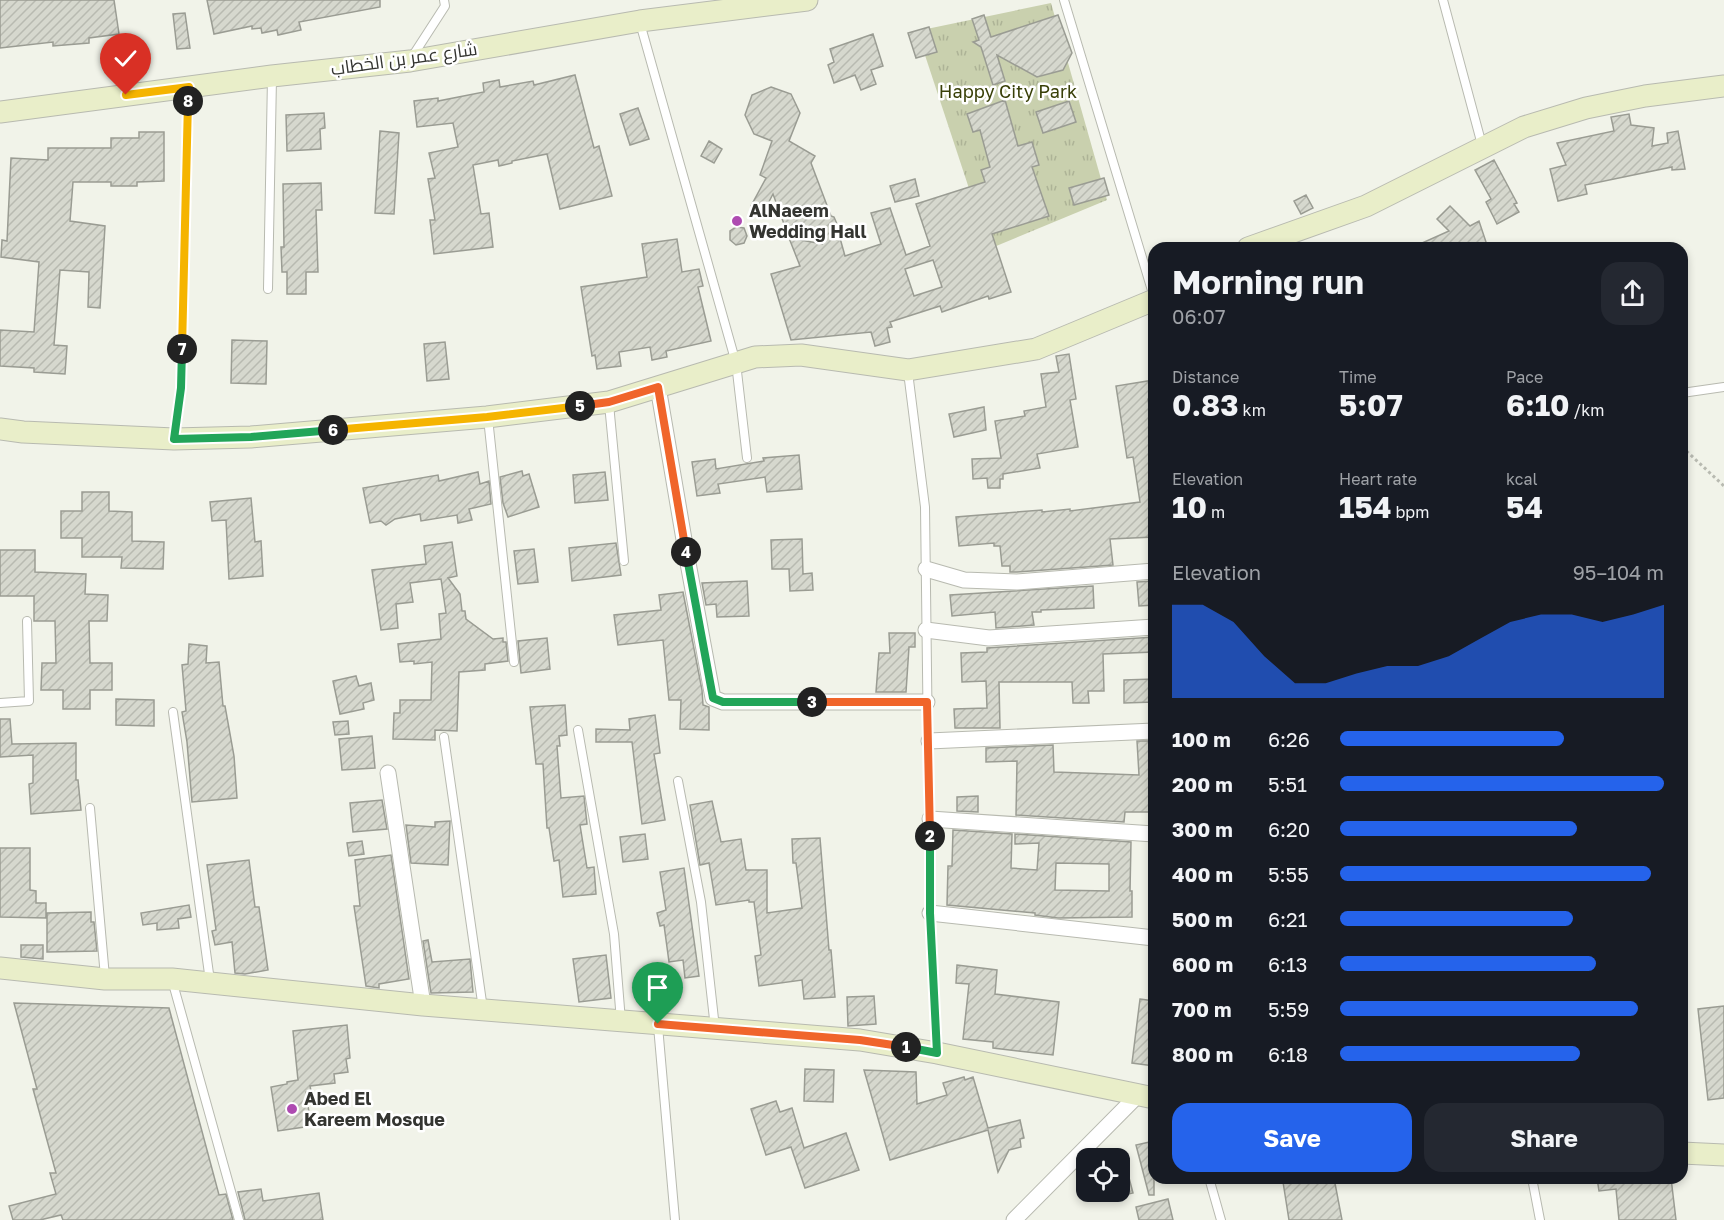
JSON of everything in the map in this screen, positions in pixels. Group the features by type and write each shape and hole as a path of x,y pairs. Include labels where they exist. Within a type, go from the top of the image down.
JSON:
{"street":[{"name":"شارع عمر بن الخطاب","path":"0,112 272,76 410,61 640,21 807,0"},
{"path":"1265,242 1366,206 1524,127 1586,108 1645,96 1724,86"},
{"path":"0,429 174,439 251,437 487,417 609,402 755,357 801,355 908,370 1036,349 1148,302"},
{"path":"658,387 713,698 723,702 927,702"},
{"path":"926,569 964,580 1017,582 1148,571"},
{"path":"926,630 989,638 1148,627"},
{"path":"929,741 1148,731"},
{"path":"388,773 423,1005"},
{"path":"930,819 1148,834"},
{"path":"930,913 1148,937"},
{"path":"0,968 105,979 172,979 211,982 423,1005 860,1040 937,1053 1145,1097"},
{"path":"1014,1220 1145,1097"},
{"path":"1688,1153 1724,1155"}],"lane":[{"path":"410,61 445,6 444,0"},
{"path":"1064,0 1148,279"},
{"path":"1443,0 1482,147"},
{"path":"640,21 736,363 747,458"},
{"path":"268,289 272,76"},
{"path":"174,439 181,388 189,87"},
{"path":"908,370 926,507 930,913 937,1053"},
{"path":"1688,392 1724,387"},
{"path":"609,402 624,561"},
{"path":"487,417 514,662"},
{"path":"0,703 29,701 27,621"},
{"path":"173,712 211,982"},
{"path":"578,730 614,934 621,1022"},
{"path":"444,737 483,1010"},
{"path":"678,782 701,902 716,1029"},
{"path":"90,808 105,979"},
{"path":"172,979 239,1220"},
{"path":"658,1024 675,1220"},
{"path":"1211,1184 1221,1220"},
{"path":"1533,1184 1540,1220"}],"path":[{"path":"1688,453 1724,486"}],"green space":[{"name":"Happy City Park","path":"1051,3 1107,200 989,249 917,31"}],"building":[{"path":"0,0 114,0 119,34 89,38 89,43 53,46 53,42 0,48"},
{"path":"207,0 380,0 380,7 299,22 301,30 278,35 277,30 262,33 261,28 252,29 252,26 214,34"},
{"path":"185,13 190,48 177,49 173,14"},
{"path":"984,15 991,37 1058,15 1072,53 1063,70 1037,77 997,55 1005,81 993,85 981,47 973,42 979,40 972,19"},
{"path":"929,27 937,52 916,58 908,33"},
{"path":"873,34 883,66 871,70 876,84 861,90 855,75 834,83 828,65 834,62 830,49"},
{"path":"575,75 594,148 599,146 612,196 560,209 547,154 499,166 498,160 473,165 481,214 489,213 493,247 434,254 430,220 435,220 428,179 435,178 429,153 458,147 453,123 417,127 414,101 438,98 438,101 484,92 483,83 499,80 500,87 533,81 534,85"},
{"path":"771,87 791,94 800,113 789,141 815,156 811,163 831,216 834,217 840,231 838,231 845,256 881,244 871,213 890,208 906,255 930,246 916,204 985,182 981,170 990,167 980,130 973,132 967,114 1005,100 1018,146 1032,142 1039,165 1032,167 1049,216 992,234 1011,292 989,299 988,296 942,312 940,306 890,322 892,327 887,328 890,342 875,346 871,332 791,340 771,274 800,266 789,238 823,244 784,224 773,194 763,213 751,206 766,178 760,175 772,141 754,134 745,115 752,95","holes":["933,260 942,287 914,296 905,269"]},
{"path":"1069,101 1076,122 1043,133 1036,112"},
{"path":"638,108 649,139 630,145 620,114"},
{"path":"324,113 325,128 320,129 321,149 287,151 286,115"},
{"path":"1629,114 1631,125 1654,128 1652,146 1668,143 1667,133 1678,131 1685,169 1672,170 1672,167 1585,185 1587,194 1558,201 1550,169 1566,165 1557,143 1614,131 1611,117"},
{"path":"380,131 399,133 394,214 375,213"},
{"path":"139,132 164,132 164,181 137,182 137,186 111,186 111,182 73,182 70,221 105,226 100,308 88,307 89,272 60,270 54,345 67,346 65,374 34,372 34,368 0,366 0,330 34,332 39,262 1,257 2,240 7,241 11,158 48,160 48,148 111,148 111,138 139,138"},
{"path":"709,141 722,149 714,163 701,156"},
{"path":"1494,160 1517,203 1514,204 1519,212 1497,224 1486,202 1491,199 1475,170"},
{"path":"1104,178 1109,195 1074,205 1069,188"},
{"path":"915,179 919,196 895,202 890,186"},
{"path":"321,183 322,210 316,210 318,272 306,272 306,294 287,294 287,272 282,272 281,247 284,247 283,184"},
{"path":"1306,195 1313,208 1301,214 1294,201"},
{"path":"1450,206 1470,226 1479,221 1486,242 1424,242 1449,231 1437,219"},
{"path":"736,227 744,228 747,236 744,243 736,245 730,240 730,231"},
{"path":"677,239 682,272 699,269 703,286 698,287 711,341 666,351 667,357 652,360 650,347 619,352 621,366 597,369 595,355 592,356 581,287 647,277 642,244"},
{"path":"232,340 267,341 266,384 231,383"},
{"path":"445,342 449,379 427,381 424,344"},
{"path":"1069,354 1076,399 1070,400 1078,447 1037,454 1040,468 1003,474 1003,479 1000,479 1000,488 988,488 987,478 973,479 972,459 1001,458 995,421 1025,416 1024,411 1046,407 1041,374 1059,372 1056,356"},
{"path":"1148,381 1148,537 1110,539 1113,565 1017,572 1010,572 1010,566 1002,566 1000,546 994,546 994,543 959,546 956,517 1042,510 1042,512 1070,509 1070,511 1140,502 1133,457 1127,458 1116,386"},
{"path":"984,407 986,430 954,437 949,414"},
{"path":"799,455 802,489 767,492 765,477 718,484 720,493 697,496 692,462 715,459 716,469 764,461 763,458"},
{"path":"522,471 523,476 529,474 539,507 508,517 503,503 500,477"},
{"path":"478,472 480,484 489,481 491,504 469,509 472,520 458,523 457,515 421,521 420,514 395,519 386,525 381,521 370,523 363,488 438,475 439,481"},
{"path":"605,472 608,500 575,503 573,475"},
{"path":"82,492 109,492 109,511 132,512 132,541 164,542 163,569 121,568 122,557 82,557 82,538 61,538 61,511 82,511"},
{"path":"251,498 255,542 261,541 263,576 229,579 226,520 212,521 210,502"},
{"path":"802,539 803,574 812,573 813,590 790,591 789,569 772,569 771,540"},
{"path":"452,542 457,576 448,578 460,594 462,611 465,611 466,619 493,639 503,638 503,642 506,642 508,661 485,664 485,670 459,672 457,731 435,730 435,740 393,739 394,713 400,713 400,700 431,700 432,662 414,664 414,661 400,662 398,644 441,639 439,614 446,613 441,579 410,583 413,602 396,604 398,628 381,630 372,570 426,564 424,546"},
{"path":"616,543 621,575 572,581 569,548"},
{"path":"534,549 538,582 518,584 514,551"},
{"path":"0,550 35,550 35,572 86,574 85,594 108,595 107,621 89,621 90,663 112,663 112,690 90,690 90,709 63,709 63,690 41,690 42,663 56,663 55,621 34,621 34,596 0,596"},
{"path":"747,581 749,616 717,617 716,604 706,605 702,583"},
{"path":"1148,581 1148,605 1139,606 1137,582"},
{"path":"1093,586 1094,608 1032,612 1034,625 996,628 995,612 952,616 950,595"},
{"path":"683,592 703,705 709,707 709,730 680,729 681,700 669,700 663,640 618,645 614,615 661,610 659,595"},
{"path":"889,633 915,633 915,647 909,647 906,692 876,692 879,653 890,653"},
{"path":"1148,637 1148,652 1103,654 1104,691 1088,691 1089,703 1073,703 1072,682 999,682 1000,728 955,728 954,709 987,708 986,681 962,682 961,653 987,652 987,648"},
{"path":"547,638 550,669 521,673 518,641"},
{"path":"189,644 207,646 206,663 219,662 223,706 225,706 234,756 237,798 192,802 182,712 186,711 182,665 188,664"},
{"path":"356,676 359,686 371,683 374,700 363,703 364,709 340,714 333,681"},
{"path":"1148,679 1148,702 1124,703 1124,680"},
{"path":"116,699 154,700 154,726 116,725"},
{"path":"565,705 567,735 559,736 560,746 557,746 561,798 584,796 587,824 580,825 587,868 594,867 596,894 563,897 559,860 554,861 549,828 547,828 543,764 536,764 530,707"},
{"path":"655,715 660,753 654,754 665,820 642,824 632,742 596,742 596,729 630,730 629,719"},
{"path":"0,719 10,719 12,744 76,743 76,780 78,780 81,810 31,814 29,784 33,783 33,755 0,757"},
{"path":"348,721 349,734 335,735 333,722"},
{"path":"372,736 375,768 342,770 339,739"},
{"path":"1137,741 1148,741 1148,812 1125,812 1124,822 1016,815 1017,761 986,762 986,748 1053,745 1054,772 1139,775"},
{"path":"978,796 978,812 957,811 957,797"},
{"path":"382,800 387,829 353,832 350,803"},
{"path":"712,801 721,842 741,839 746,870 767,870 767,913 802,908 796,863 793,863 792,839 820,838 835,997 804,999 802,980 759,986 755,956 761,955 754,902 749,902 749,900 716,905 709,863 700,865 690,805"},
{"path":"450,821 448,865 411,863 406,825 435,827 435,822"},
{"path":"953,830 1012,834 1011,868 1037,870 1039,843 1015,844 1015,834 1131,842 1132,917 1058,918 1035,915 1035,913 947,905 948,866 952,866","holes":["1056,863 1109,864 1109,891 1055,890"]},
{"path":"645,834 648,859 623,862 620,837"},
{"path":"362,841 364,854 349,856 347,843"},
{"path":"0,848 30,848 30,890 36,891 36,903 46,903 46,918 0,917"},
{"path":"391,855 409,979 379,984 379,988 366,986 354,906 360,906 355,860"},
{"path":"249,860 255,907 259,907 268,970 245,974 235,973 232,942 215,945 212,931 216,930 207,865"},
{"path":"684,868 699,976 685,978 683,960 669,962 664,925 660,926 657,913 666,910 660,872"},
{"path":"189,905 191,917 178,919 179,928 157,930 157,923 143,925 141,913"},
{"path":"91,912 97,951 47,952 47,913"},
{"path":"428,940 432,962 470,959 473,992 431,993 423,941"},
{"path":"21,945 43,945 43,959 21,957"},
{"path":"606,955 611,998 579,1002 573,959"},
{"path":"957,965 997,970 995,994 1059,1002 1053,1055 993,1048 993,1042 963,1039 969,984 956,983"},
{"path":"874,996 876,1024 848,1026 847,997"},
{"path":"1140,999 1148,1000 1148,1065 1132,1063"},
{"path":"14,1003 169,1008 219,1195 226,1194 233,1220 63,1220 61,1215 40,1220 13,1220 9,1206 56,1194 50,1173 56,1173 33,1089 37,1089"},
{"path":"1724,1006 1724,1098 1708,1100 1698,1009"},
{"path":"347,1025 350,1058 346,1059 348,1072 334,1074 335,1083 310,1086 311,1091 306,1092 311,1126 278,1131 271,1087 298,1080 293,1031"},
{"path":"805,1069 834,1070 833,1102 804,1101"},
{"path":"864,1070 916,1072 917,1104 947,1095 943,1083 973,1077 988,1128 1020,1120 1024,1138 1020,1139 1021,1147 1009,1150 998,1172 988,1130 890,1160"},
{"path":"776,1101 780,1112 792,1108 804,1148 846,1133 859,1170 805,1188 791,1147 766,1155 751,1109"},
{"path":"1148,1142 1148,1184 1154,1184 1154,1195 1149,1195 1136,1145"},
{"path":"1283,1184 1335,1184 1342,1220 1289,1220"},
{"path":"1598,1184 1672,1184 1676,1220 1619,1220 1616,1189 1599,1191"},
{"path":"261,1189 263,1201 319,1193 323,1220 245,1220 238,1192"},
{"path":"1168,1199 1173,1220 1139,1220 1136,1207"}],"place":[{"name":"AlNaeem Wedding Hall","path":"737,221"},
{"name":"Abed El Kareem Mosque","path":"292,1109"}],"route":[{"path":"126,95 189,87 181,388 174,439 251,437 487,417 609,402 658,387 713,698 723,702 927,702 930,913 937,1053 860,1040 658,1024"}]}
